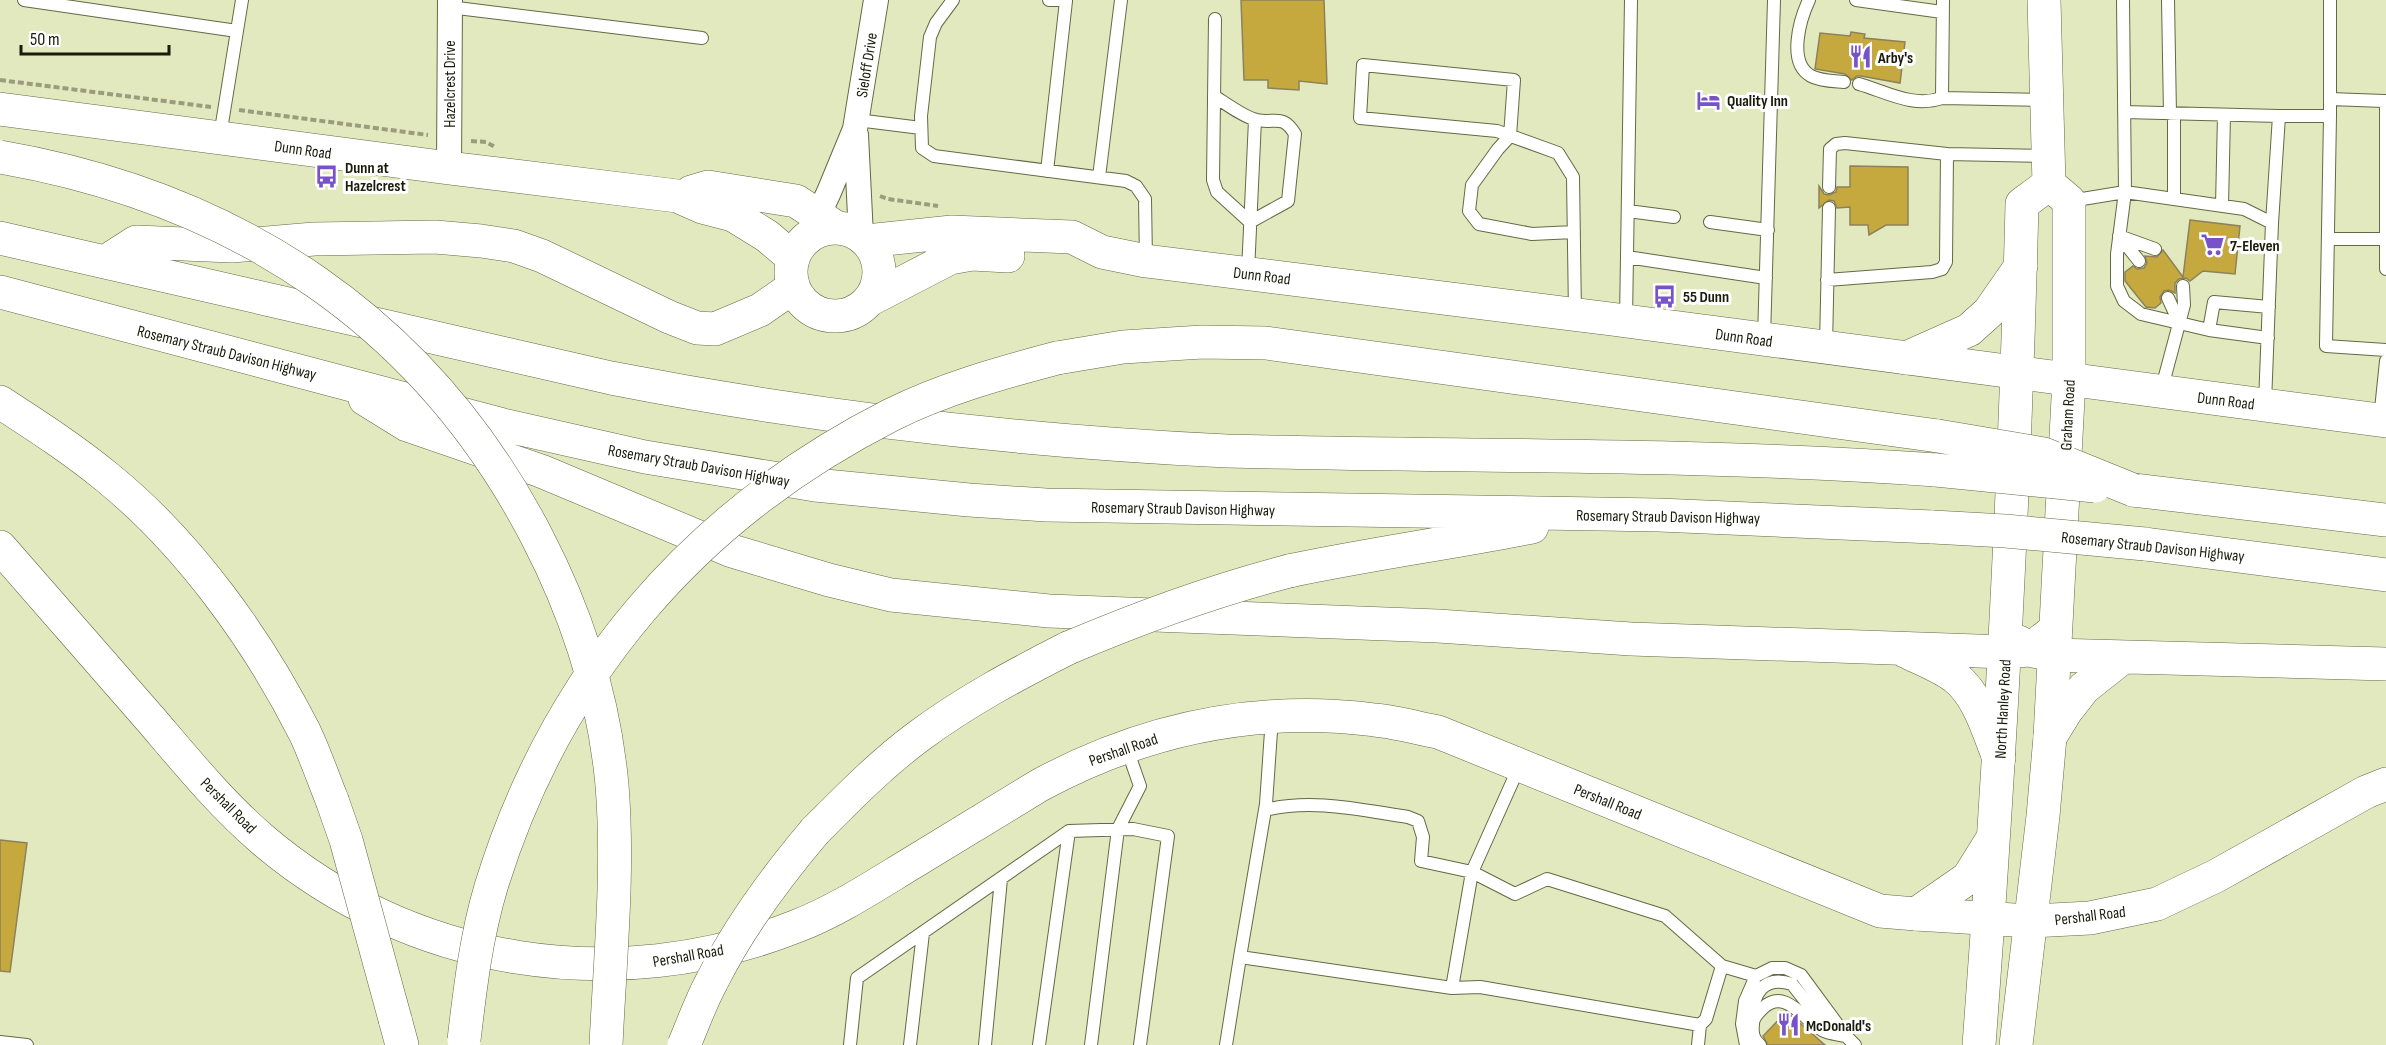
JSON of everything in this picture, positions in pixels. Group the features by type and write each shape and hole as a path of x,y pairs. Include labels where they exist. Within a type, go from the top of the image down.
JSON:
{"main road":[{"name":"Graham Road","path":"2030,644 2069,380 2047,100 2044,0"},
{"name":"Dunn Road","path":"0,109 217,122 450,168 677,196 702,207 733,215 767,236 825,243 952,232 1072,237 1102,252 1146,261 2383,420"},
{"path":"0,157 84,175 133,189 191,212 257,244 369,321 412,361 458,412 494,461 554,569 578,627 605,737 611,783 614,872 606,1045"},
{"path":"2018,373 2022,204 2055,180"},
{"name":"Dunn Road","path":"677,196 708,187 796,201 825,243"},
{"path":"105,261 136,242 232,246 314,239 435,237 481,241 514,246 542,256 651,309 697,328 716,329 760,310 825,243"},
{"path":"0,238 611,378 819,414 936,429 1142,447 1227,451 1731,459 1839,463 1936,470 2133,490 2386,520"},
{"path":"825,243 879,261 878,286 861,308 849,315 835,317 822,315 799,299 825,243"},
{"name":"Dunn Road","path":"871,298 950,258 972,254 1068,260 1102,252"},
{"path":"1906,358 1969,330 1989,312 2020,267"},
{"name":"Rosemary Straub Davison Highway","path":"0,292 503,425 645,457 804,484 969,501 1111,507 1804,520 2005,531 2145,544 2386,575"},
{"path":"464,1043 477,950 490,889 513,821 543,756 577,695 619,635 664,582 715,532 771,488 830,448 893,414 959,386 1057,358 1123,347 1202,342 1266,342 1938,436 2044,454 2133,490"},
{"name":"North Hanley Road","path":"2016,1045 2050,737 2030,644 2018,373"},
{"path":"330,379 407,425 541,471 732,551 829,580 891,595 1049,610 1438,626 1631,639 1901,649 2030,644 2122,658 2386,664"},
{"path":"0,402 49,434 109,479 159,527 208,581 282,690 306,735 346,840 398,1032"},
{"path":"684,1045 711,981 748,920 814,831 863,782 918,736 979,696 1068,648 1200,596 1289,571 1346,559 1420,548 1598,515"},
{"name":"Pershall Road","path":"0,547 199,776 233,812 292,863 348,899 424,934 497,955 564,963 630,964 703,955 763,938 836,909 1040,785 1074,767 1126,746 1205,724 1272,716 1366,719 1438,732 1880,911 1989,919 2030,921 2090,918 2157,904 2216,876 2366,792 2386,784"},
{"name":"North Hanley Road","path":"1979,1045 1999,758 2030,644"},
{"path":"1901,649 1955,678 1971,696 1981,713 1999,758"},
{"path":"2050,737 2084,688 2122,658"},
{"path":"1916,914 1968,878 1994,837"}],"street":[{"name":"Sieloff Drive","path":"825,243 856,124 876,0"},
{"name":"Hazelcrest Drive","path":"450,4 450,168"},
{"name":"Sieloff Drive","path":"825,243 859,176 856,124"}],"lane":[{"path":"24,0 237,31"},
{"path":"217,122 242,0"},
{"path":"953,0 936,23 930,37 921,128 922,148 934,156 1126,181 1136,186 1145,199 1146,261"},
{"path":"1047,171 1066,1 1049,0"},
{"path":"1099,177 1121,0"},
{"path":"1626,321 1631,0"},
{"path":"1764,340 1774,0"},
{"path":"1809,0 1801,18 1797,56 1801,68 1812,77 1844,82"},
{"path":"1856,0 1942,6 1942,98"},
{"path":"2122,0 2125,192 2119,236 2117,286 2124,301 2141,314 2209,330 2268,338"},
{"path":"2168,0 2174,199"},
{"path":"2330,0 2326,346 2386,350"},
{"path":"450,4 702,38"},
{"path":"1215,19 1212,180 1217,192 1250,222"},
{"path":"1574,232 1532,234 1479,224 1469,211 1472,184 1510,136 1514,80 1363,65 1360,118 1497,131 1510,136 1558,153 1573,177 1574,232 1575,315"},
{"path":"1859,84 1915,103 1931,102 1942,98 2047,100"},
{"path":"1214,96 1256,120 1281,120 1289,125 1294,134 1288,201 1250,222"},
{"path":"2330,99 2385,101 2386,269"},
{"path":"2124,112 2330,116"},
{"path":"2222,206 2224,115"},
{"path":"2265,405 2272,223 2279,116"},
{"path":"1248,274 1256,120"},
{"path":"856,124 921,128"},
{"path":"1829,187 1830,149 1836,144 1845,143 1947,154 2055,180 2244,209 2272,223"},
{"path":"1827,280 1932,272 1942,269 1946,262 1947,154"},
{"path":"1826,347 1829,208"},
{"path":"1628,211 1674,217"},
{"path":"1710,222 1767,230"},
{"path":"2119,236 2155,249"},
{"path":"2119,236 2139,261"},
{"path":"2328,239 2386,239"},
{"path":"1627,257 1766,278"},
{"path":"2161,392 2184,305 2183,286"},
{"path":"2168,298 2179,322"},
{"path":"2209,330 2214,302 2269,307"},
{"path":"2383,420 2386,361"},
{"path":"1226,1045 1265,810 1272,716"},
{"path":"1091,1045 1118,829 1140,786 1126,746"},
{"path":"1452,988 1472,872 1519,766"},
{"path":"1265,810 1305,803 1408,817 1418,821 1423,837 1420,861 1472,872 1515,894 1547,879 1665,916 1722,966 1756,976"},
{"path":"850,1045 857,978 1069,831 1133,829 1168,836 1140,1045"},
{"path":"1038,1045 1069,831"},
{"path":"985,1045 1001,879"},
{"path":"910,1045 923,933"},
{"path":"1240,957 1452,988 1480,987 1700,1025"},
{"path":"1698,1045 1700,1025 1706,1019 1722,966"},
{"path":"1746,1045 1742,1024 1745,1001 1756,976 1772,968 1785,968 1801,975 1851,1041"},
{"path":"1760,1045 1752,1033 1753,1003 1761,990 1773,981 1792,984 1830,1033"},
{"path":"1753,1019 1764,1006 1774,1002 1785,1002 1819,1029 1851,1041"},
{"path":"0,1042 27,1045"}],"path":[{"path":"0,80 217,122"},
{"path":"236,110 424,134"}],"building":[{"path":"1241,0 1324,0 1327,84 1299,81 1299,90 1268,88 1268,80 1244,80"},
{"name":"Arby's","path":"1851,32 1865,34 1864,38 1905,42 1900,83 1861,76 1852,80 1845,74 1815,69 1820,33 1850,36"},
{"path":"1850,166 1908,167 1908,225 1886,225 1869,235 1868,225 1850,225 1850,207 1837,208 1834,201 1829,200 1819,208 1819,186 1824,194 1829,195 1836,192 1837,187 1850,187"},
{"path":"2190,220 2240,226 2235,274 2203,271 2190,281 2186,278 2179,279 2175,283 2175,293 2169,290 2164,291 2160,297 2161,303 2155,308 2146,307 2125,281 2125,272 2133,266 2137,269 2144,268 2147,263 2145,256 2157,257 2163,250 2183,277"},
{"path":"0,840 27,843 10,972 0,971"},
{"name":"McDonald's","path":"1786,1012 1825,1045 1768,1045 1763,1036"}],"place":[{"name":"Arby's","path":"1860,57"},
{"name":"Quality Inn","path":"1709,100"},
{"name":"Dunn at Hazelcrest","path":"327,176"},
{"name":"7-Eleven","path":"2212,245"},
{"name":"55 Dunn","path":"1665,296"},
{"name":"McDonald's","path":"1788,1025"}]}
